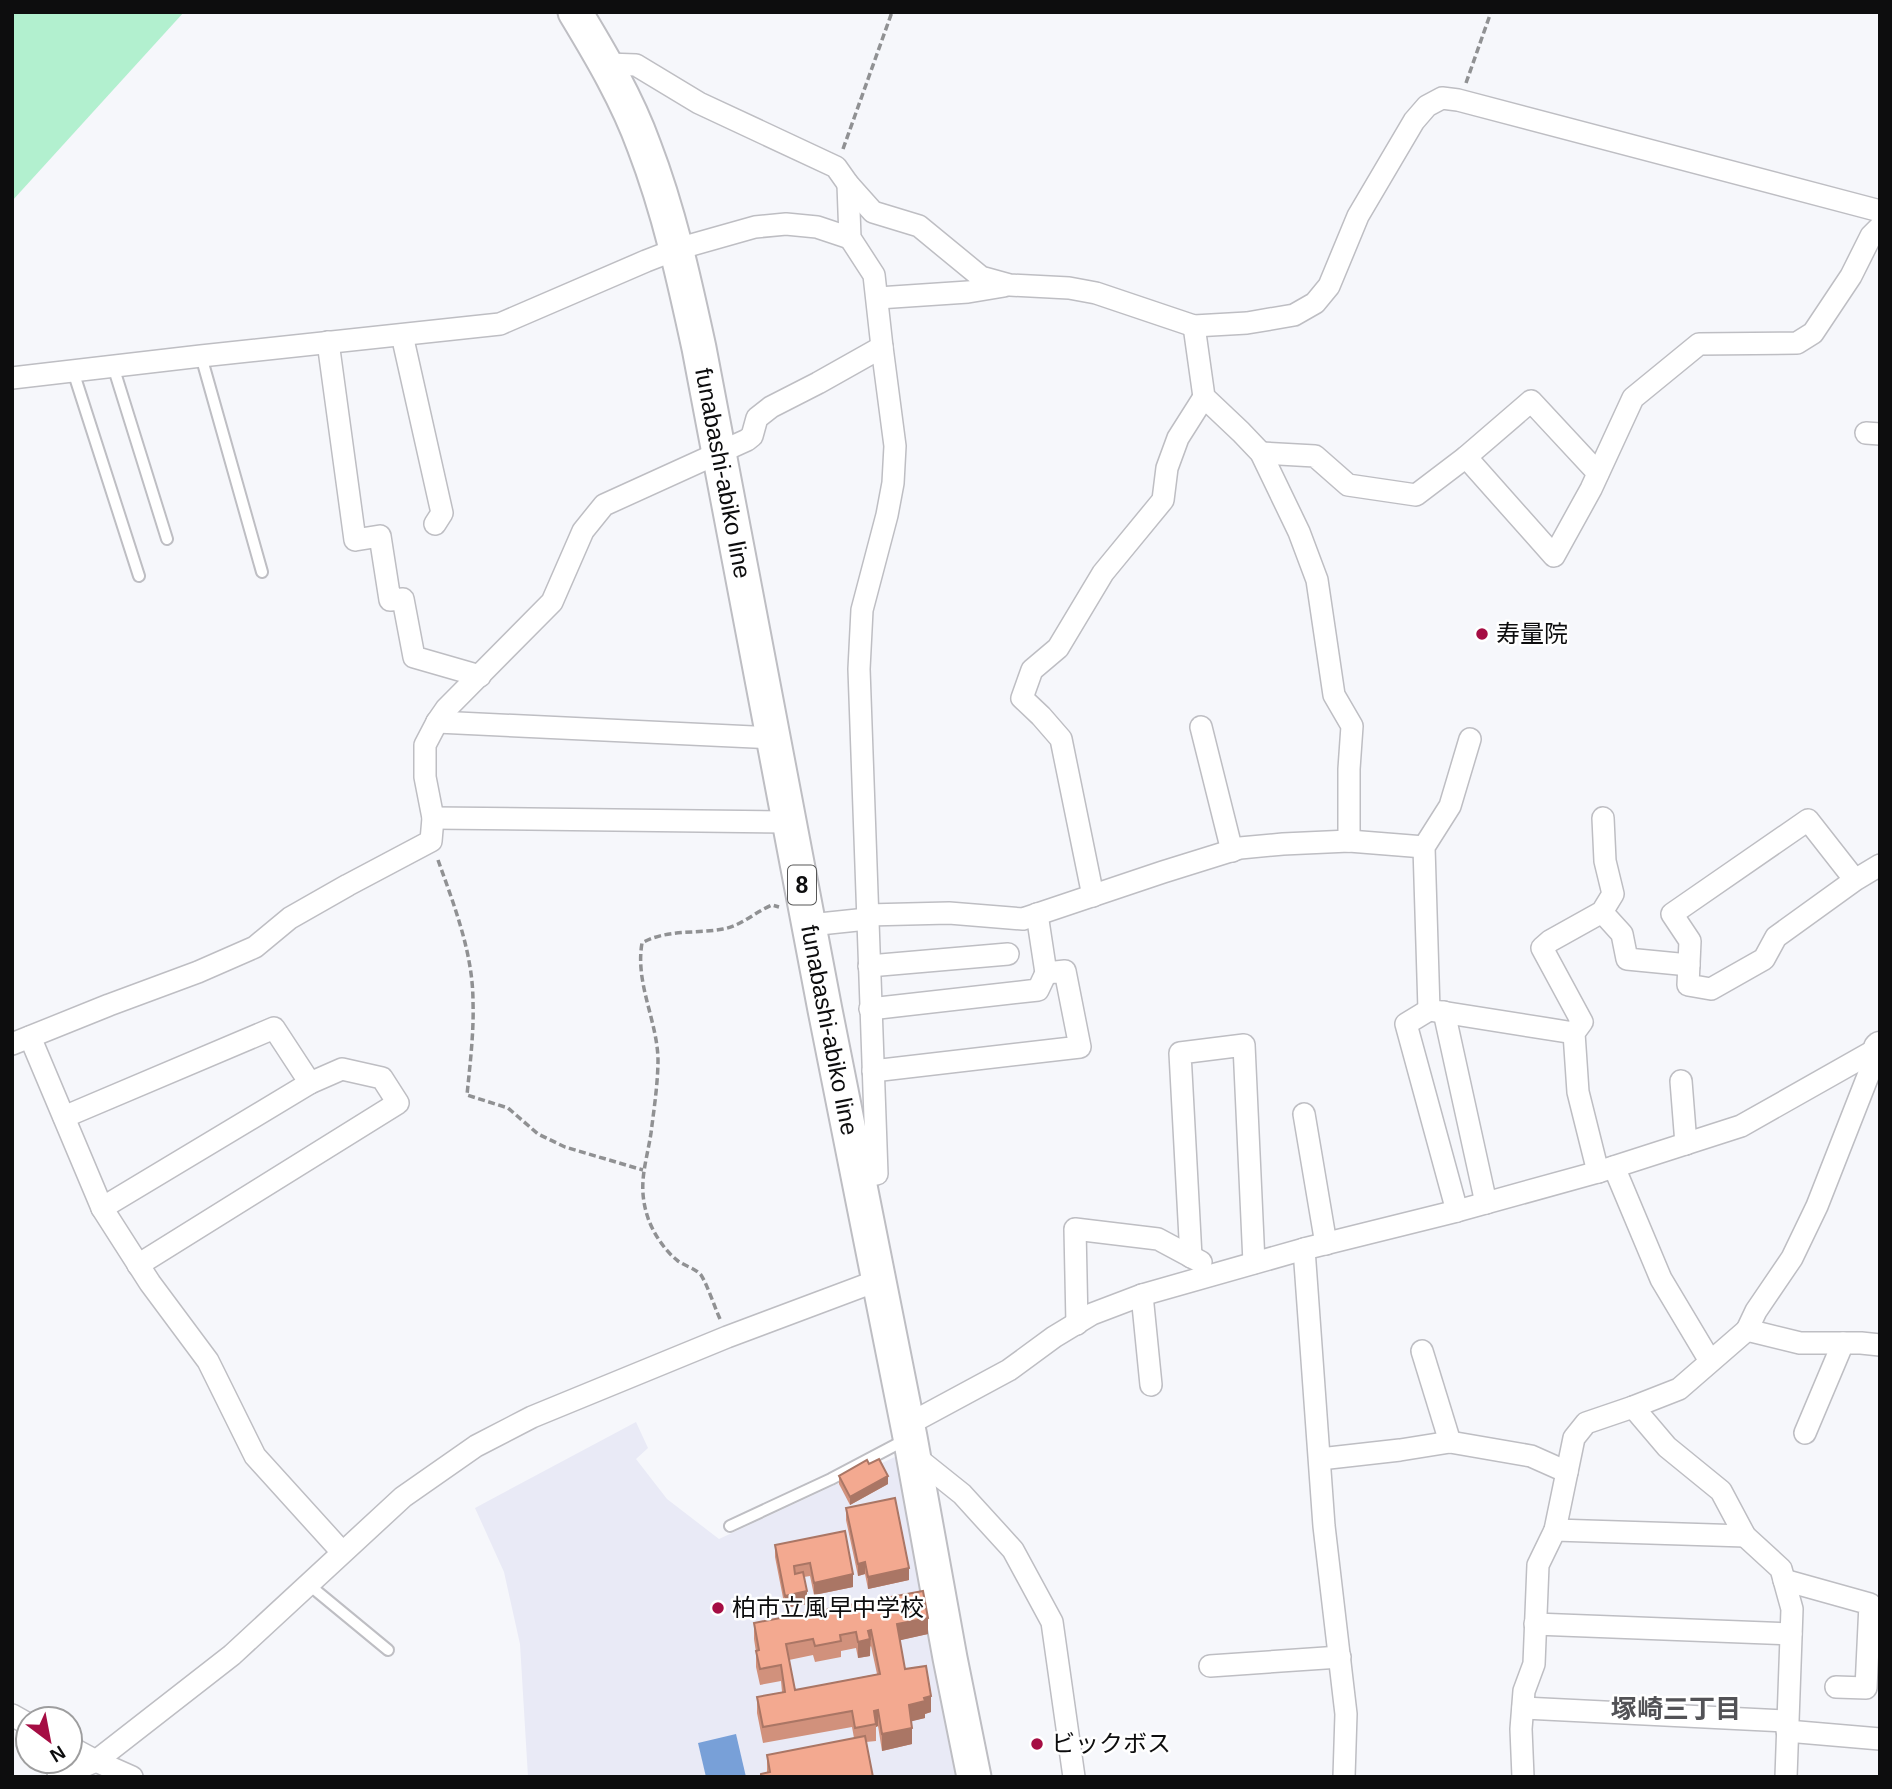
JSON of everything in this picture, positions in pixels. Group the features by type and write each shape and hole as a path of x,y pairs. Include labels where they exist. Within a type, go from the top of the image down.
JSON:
{"main road":[{"name":"funabashi-abiko line","path":"575,12 607,64 644,144 677,249 699,348 974,1777"}],"street":[{"path":"607,64 636,65 699,103 842,175 873,212 919,226 981,277 1010,285"},
{"path":"878,298 968,292 1010,285 1069,288 1096,293 1194,326 1247,323 1294,315 1315,303 1329,286 1358,216 1414,121 1427,106 1442,98 1880,211"},
{"path":"842,175 850,238 874,275 895,446 893,482 887,515 862,610 859,669 877,1174 859,1177"},
{"path":"12,378 500,324 677,249 755,227 786,224 817,228 850,238"},
{"path":"1466,457 1554,556 1598,473 1633,398 1699,344 1797,343 1813,333 1851,276 1871,236 1880,227"},
{"path":"1194,326 1204,397 1261,453 1299,532 1317,580 1334,695 1352,726 1349,841"},
{"path":"402,334 442,513 435,524"},
{"path":"328,342 355,540 380,536 390,600 403,599 414,657 480,676"},
{"path":"342,1552 255,1456 208,1361 138,1265 102,1208 64,1117 21,1040 198,972 255,947 290,918 431,841 432,818 425,777 425,745 446,709 552,601 583,531 604,505 747,440 752,436 757,418 771,407 882,347"},
{"path":"1093,896 1061,739 1022,698 1032,670 1058,648 1103,573 1163,500 1167,468 1178,438 1204,397"},
{"path":"1261,453 1315,456 1348,485 1416,495 1466,457 1531,401 1598,473"},
{"path":"437,722 773,738"},
{"path":"1201,727 1232,851"},
{"path":"1469,739 1450,806 1424,847 1436,1011 1486,1203"},
{"path":"432,818 790,822"},
{"path":"1603,818 1605,861 1613,894 1602,912 1542,948 1582,1022 1574,1033 1578,1092 1606,1169 1661,1279 1710,1361"},
{"path":"1855,880 1808,820 1672,914 1690,941 1688,985 1711,989 1764,959 1776,937 1880,864"},
{"path":"809,919 949,913 1023,919 1232,851 1283,844 1349,841 1424,847"},
{"path":"1602,912 1622,934 1627,959 1689,965"},
{"path":"870,1009 1038,990 1045,973 1037,914"},
{"path":"869,966 1008,954"},
{"path":"873,1071 1080,1047 1065,971 1045,973"},
{"path":"1457,1211 1406,1024 1436,1011 1574,1033"},
{"path":"64,1117 274,1028 310,1083"},
{"path":"1191,1257 1180,1053 1244,1045 1254,1264"},
{"path":"1074,1777 1052,1622 1013,1550 910,1439 1054,1337 1092,1314 1142,1295 1304,1249 1486,1203 1606,1169 1741,1126 1879,1047"},
{"path":"1523,1777 1521,1729 1524,1691 1534,1664 1538,1564 1555,1530 1574,1438 1586,1423 1679,1389 1747,1330 1756,1311 1792,1258 1818,1206 1879,1047"},
{"path":"102,1208 310,1083 342,1069 382,1078 397,1103 138,1265"},
{"path":"1681,1082 1686,1144"},
{"path":"1304,1114 1326,1244"},
{"path":"1077,1324 1075,1229 1158,1239 1222,1273"},
{"path":"1304,1249 1324,1526 1346,1714 1344,1777 1350,1777"},
{"path":"58,1777 96,1761 232,1654 403,1496 476,1446 532,1417 727,1337 879,1280"},
{"path":"1142,1295 1151,1385"},
{"path":"1747,1330 1801,1343 1880,1345"},
{"path":"1805,1433 1843,1343"},
{"path":"1422,1351 1450,1442"},
{"path":"1633,1408 1667,1447 1721,1491 1745,1536 1781,1569 1792,1609 1786,1777"},
{"path":"1320,1459 1450,1442 1531,1456 1567,1472"},
{"path":"1555,1530 1745,1536"},
{"path":"1784,1580 1870,1604 1866,1688 1836,1687"},
{"path":"1535,1624 1791,1634"},
{"path":"1210,1666 1340,1657"},
{"path":"1523,1708 1787,1726 1880,1739"},
{"path":"84,1755 132,1777"}],"lane":[{"path":"201,356 262,572"},
{"path":"113,366 167,539"},
{"path":"73,371 139,576"},
{"path":"730,1526 910,1439"},
{"path":"308,1584 388,1650"}],"path":[{"path":"842,175 892,12"},
{"path":"1458,100 1492,12"},
{"path":"431,841 459,918 471,978 473,1001 467,1094 508,1108 538,1134 565,1147 643,1170"},
{"path":"727,1337 701,1275 678,1261 660,1243 648,1219 643,1195 643,1170 650,1134 658,1055 642,980 642,943 654,936 724,929 772,905 809,919"}],"shaded area":[{"name":"柏市立風早中学校","path":"636,1422 648,1448 636,1459 667,1499 719,1539 897,1456 956,1777 528,1777 520,1644 504,1572 475,1508"}],"green space":[{"path":"12,12 184,12 12,201"}],"water":[{"path":"736,1734 746,1777 706,1777 698,1743"}],"building":[{"path":"879,1459 888,1476 850,1497 839,1476 867,1460 869,1464"},
{"path":"895,1498 909,1568 868,1577 865,1562 858,1564 846,1508"},
{"path":"845,1531 853,1574 814,1583 810,1563 794,1566 795,1574 803,1572 807,1591 785,1596 775,1545"},
{"path":"923,1591 928,1618 897,1624 905,1669 926,1666 931,1696 924,1698 925,1701 909,1705 912,1728 882,1734 878,1710 874,1711 876,1724 855,1728 852,1711 763,1727 757,1697 785,1692 781,1665 760,1669 754,1623","holes":["871,1630 880,1674 795,1690 786,1644 813,1639 815,1646 841,1641 840,1635 856,1632 858,1642 870,1639 868,1631"]},
{"path":"865,1736 873,1777 761,1777 761,1774 770,1772 767,1755"}],"place":[{"name":"寿量院","path":"1482,634"},
{"name":"柏市立風早中学校","path":"718,1608"},
{"name":"ビックボス","path":"1037,1744"}],"district":[{"name":"塚崎三丁目","path":"1676,1709"}]}
